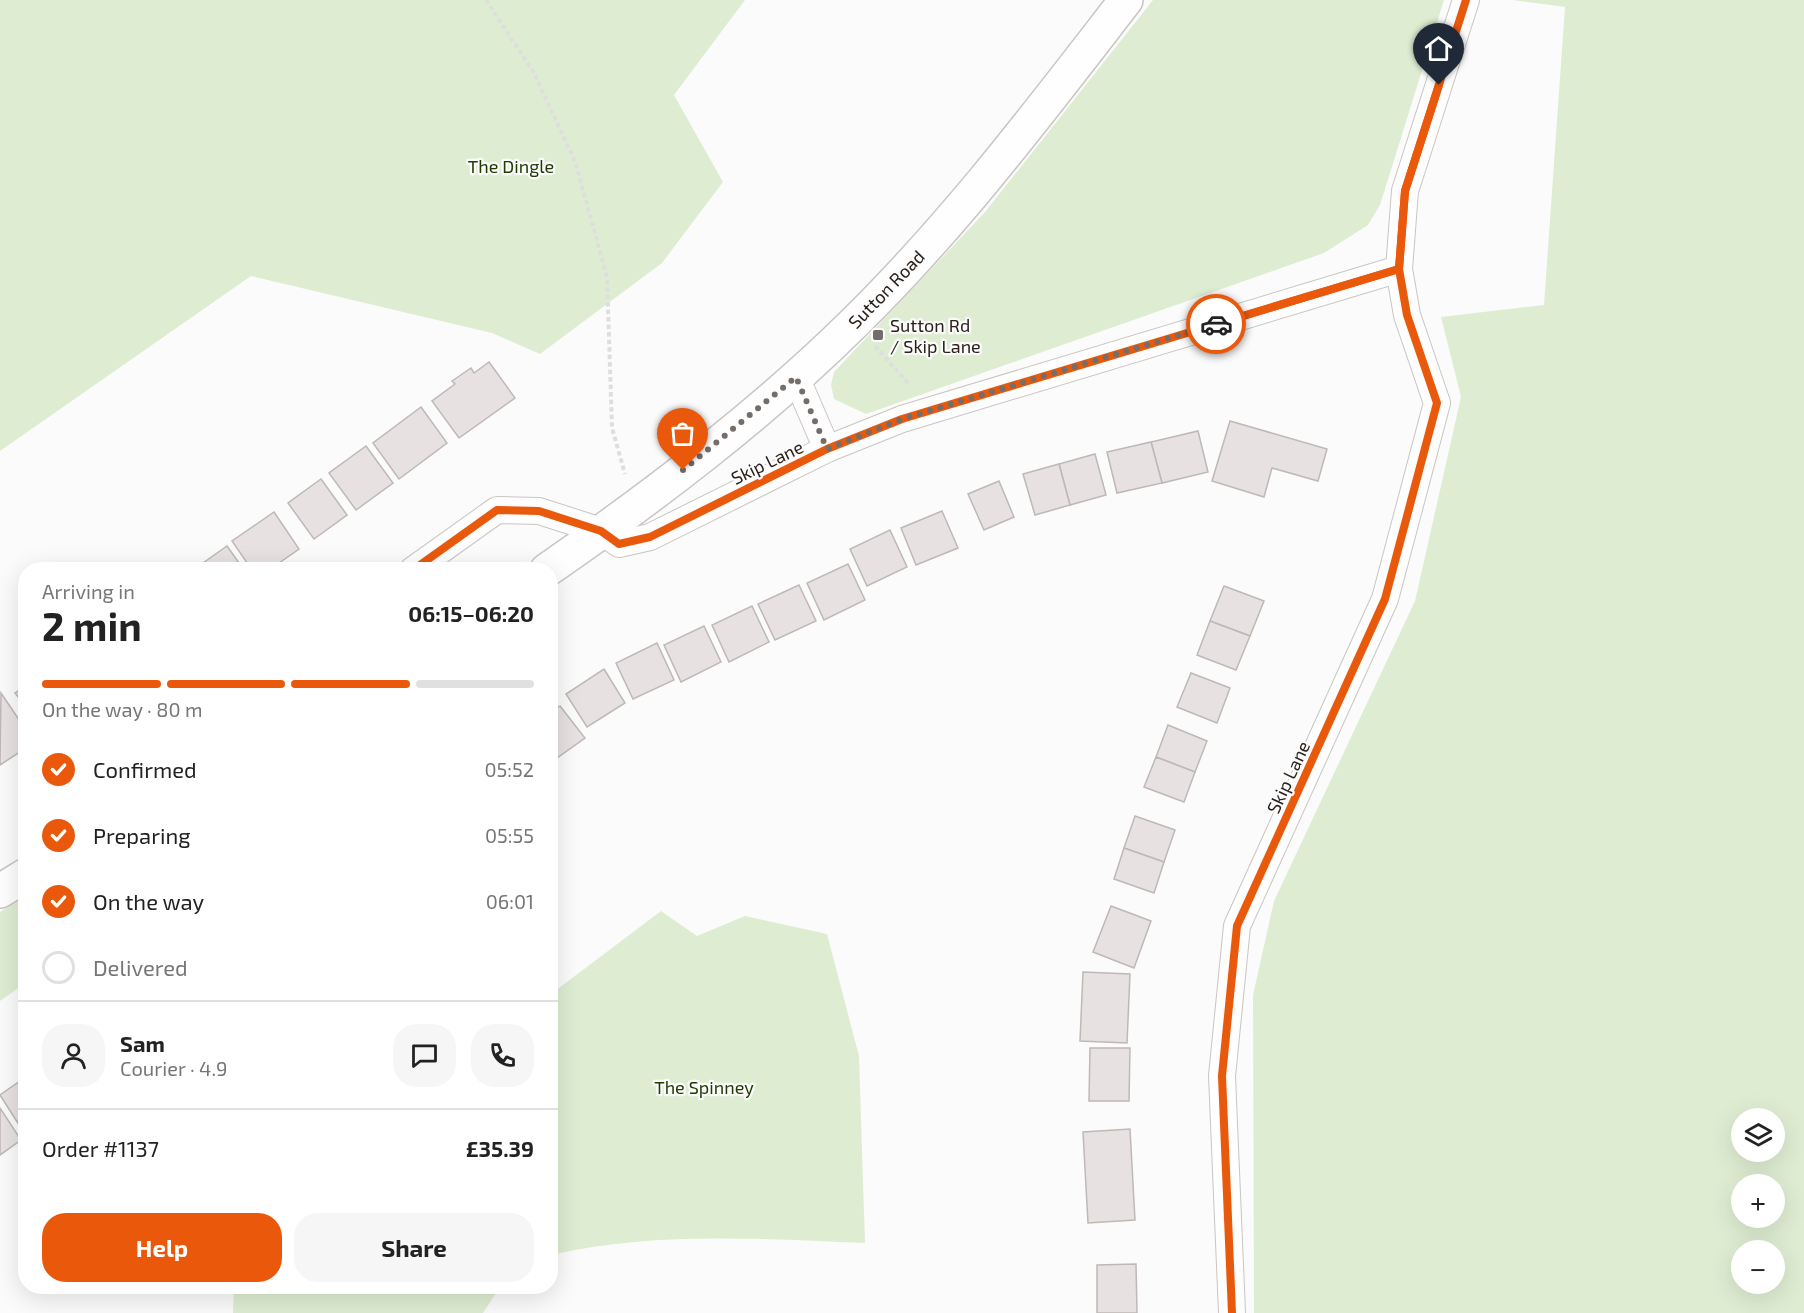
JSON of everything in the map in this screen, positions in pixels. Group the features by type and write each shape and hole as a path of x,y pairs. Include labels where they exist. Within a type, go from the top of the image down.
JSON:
{"main road":[{"name":"Sutton Road","path":"558,562 715,446 796,377 854,323 943,230 1015,143 1126,0"},
{"path":"0,891 18,879"}],"street":[{"name":"Skip Lane","path":"1232,1313 1222,1076 1237,926 1385,599 1437,403 1407,315 1399,269 1405,191 1466,0"},
{"name":"Skip Lane","path":"601,531 619,544 650,537 827,449 902,419 1399,269"},
{"name":"Skip Lane","path":"796,377 827,449"},
{"path":"424,562 497,510 539,511 601,531"}],"path":[{"path":"486,0 533,71 575,161 606,277 612,428 635,506"},
{"path":"854,323 909,384"}],"green space":[{"name":"The Dingle","path":"0,0 745,0 674,95 723,182 662,263 540,354 492,333 251,276 0,451"},
{"path":"1153,0 1444,0 1380,205 1368,225 1324,253 866,414 834,399 831,385 834,372 985,212"},
{"path":"1512,0 1804,0 1804,1313 1254,1313 1253,995 1274,901 1415,601 1461,397 1441,317 1544,305 1565,7"},
{"path":"18,900 18,988 0,1001 0,912"},
{"name":"The Spinney","path":"661,911 697,936 745,916 827,934 859,1056 865,1243 707,1238 628,1242 558,1254 558,989"},
{"path":"234,1294 495,1294 483,1313 233,1313"}],"building":[{"path":"489,362 515,398 459,438 432,401 455,384 452,381 471,368 474,373"},
{"path":"421,407 447,443 399,479 373,443"},
{"path":"1230,421 1327,449 1318,481 1272,468 1264,497 1212,481"},
{"path":"1198,431 1208,472 1162,483 1151,442"},
{"path":"1151,442 1162,483 1117,493 1107,452"},
{"path":"366,446 393,483 356,510 329,473"},
{"path":"1095,454 1106,495 1070,505 1059,464"},
{"path":"1059,464 1070,505 1035,515 1023,474"},
{"path":"321,479 347,515 314,539 288,503"},
{"path":"999,481 1014,517 984,530 968,494"},
{"path":"942,511 958,548 916,565 901,528"},
{"path":"274,512 299,549 280,562 246,562 232,541"},
{"path":"890,530 907,567 867,586 850,549"},
{"path":"227,546 238,562 204,562"},
{"path":"848,564 865,600 824,620 807,583"},
{"path":"799,585 816,621 775,640 758,604"},
{"path":"1224,586 1264,601 1250,636 1210,621"},
{"path":"752,606 769,642 729,662 712,625"},
{"path":"1210,621 1250,636 1236,670 1197,655"},
{"path":"704,626 721,662 681,682 664,645"},
{"path":"657,643 674,680 633,699 616,663"},
{"path":"604,669 625,703 587,727 566,694"},
{"path":"1191,673 1230,688 1217,723 1177,707"},
{"path":"1,693 18,718 18,753 0,765"},
{"path":"560,706 585,738 558,757 558,707"},
{"path":"1168,725 1207,741 1195,772 1156,757"},
{"path":"1156,757 1195,772 1184,802 1144,787"},
{"path":"1135,816 1175,830 1164,862 1124,848"},
{"path":"1124,848 1164,862 1154,893 1114,879"},
{"path":"1111,906 1151,921 1134,968 1093,952"},
{"path":"1083,972 1130,974 1127,1043 1080,1041"},
{"path":"1090,1048 1130,1048 1129,1101 1089,1101"},
{"path":"18,1083 18,1123 0,1095"},
{"path":"0,1108 18,1135 18,1142 0,1155"},
{"path":"1130,1129 1135,1220 1088,1223 1083,1132"},
{"path":"1136,1264 1137,1313 1097,1313 1097,1265"}],"cycle path":[{"path":"1232,1313 1222,1076 1237,926 1385,599 1437,403 1407,315 1399,269 1405,191 1466,0"},
{"path":"424,562 497,510 539,511 601,531 619,544 650,537 827,449 902,419 1399,269"}],"way so far":[{"path":"683,470 715,446 796,377 827,449 902,419 1216,324"}],"place":[{"name":"Sutton Rd / Skip Lane","path":"878,335"}],"route":[{"path":"1216,324 1399,269 1405,191 1439,85"}]}
